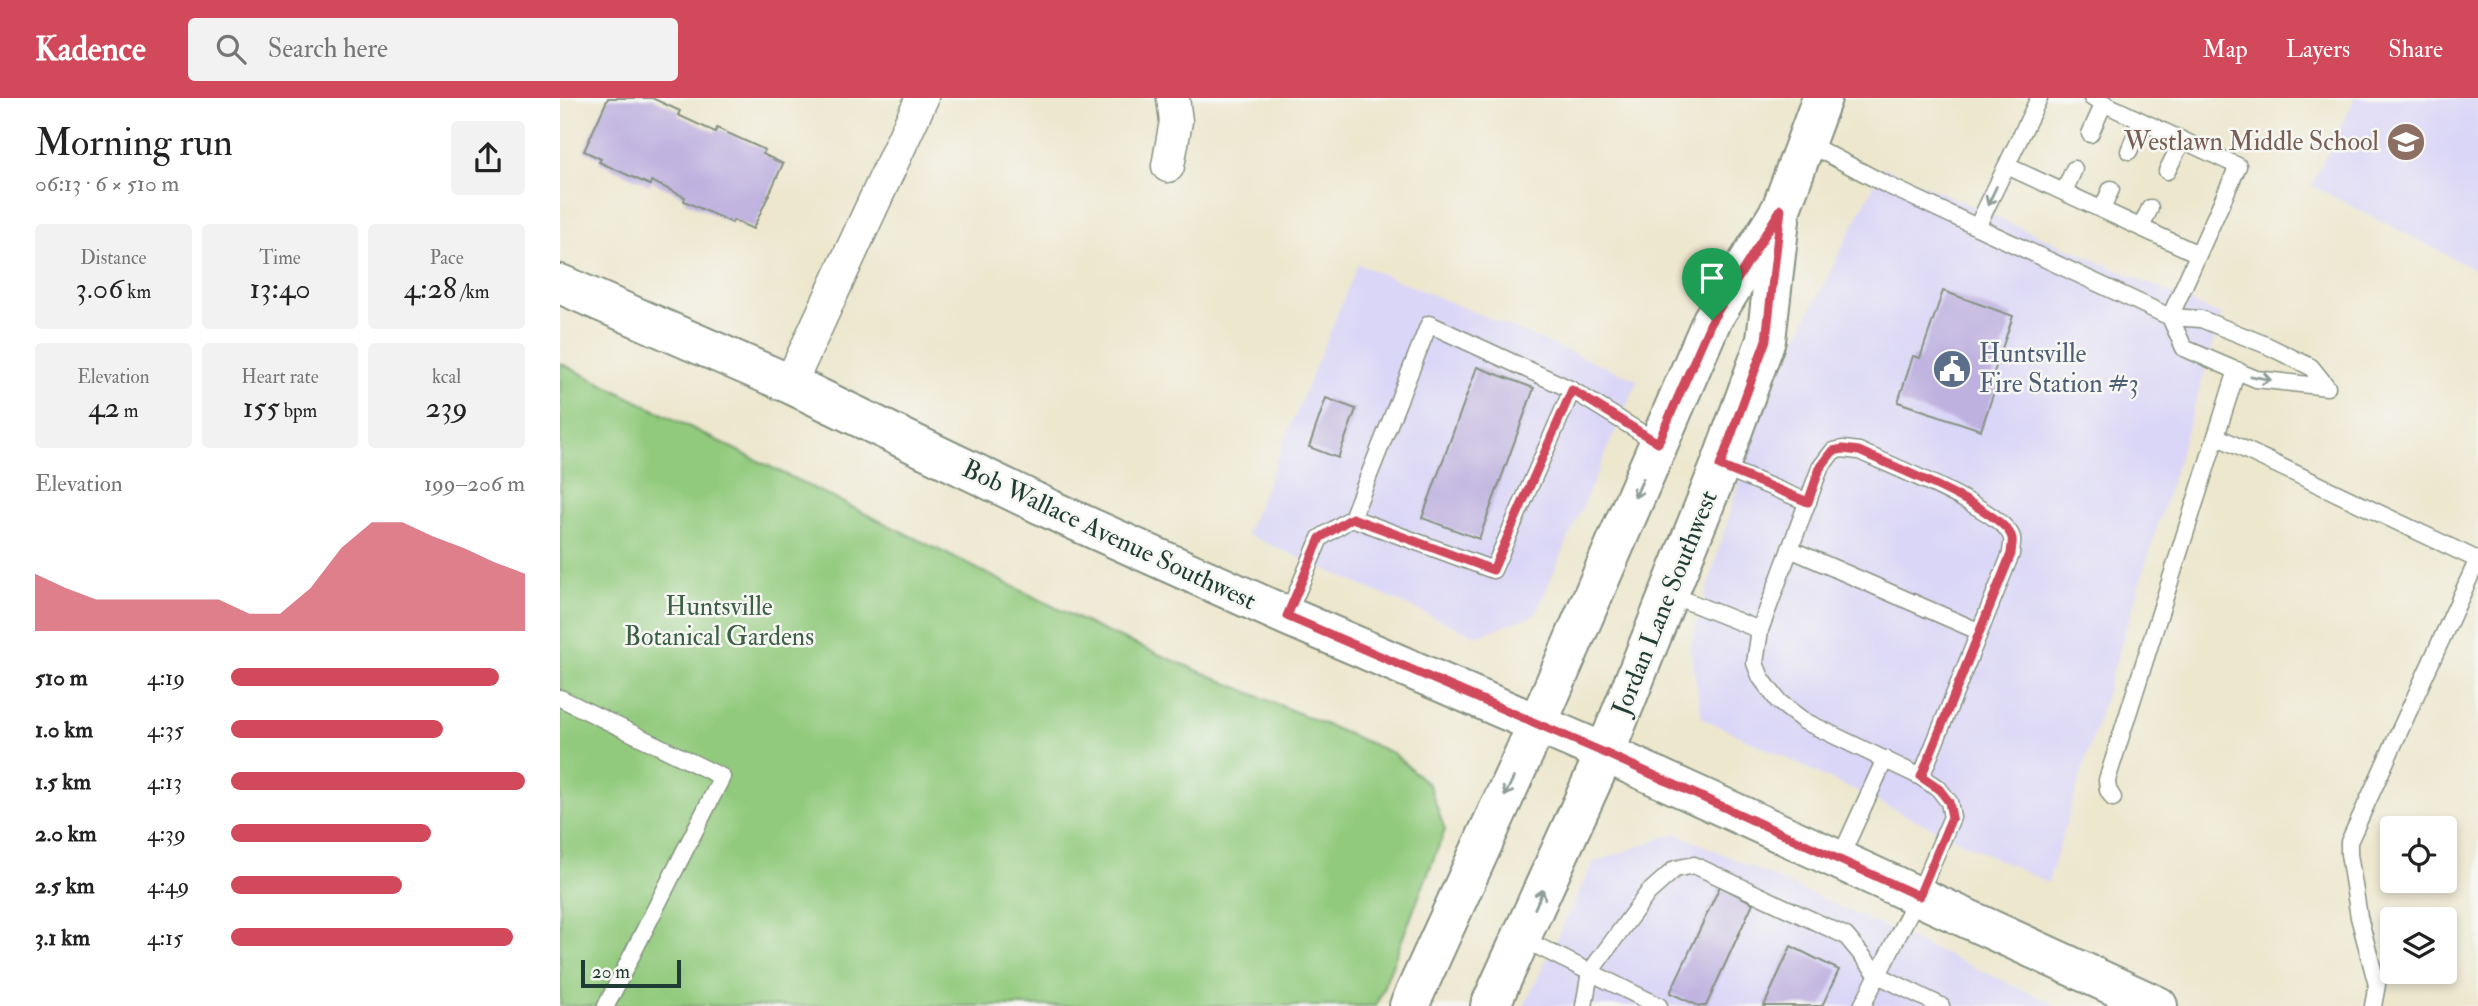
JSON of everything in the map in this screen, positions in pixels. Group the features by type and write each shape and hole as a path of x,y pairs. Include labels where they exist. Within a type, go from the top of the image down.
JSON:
{"main road":[{"name":"Jordan Lane Southwest","path":"1409,1006 1537,725 1712,320 1781,209 1822,98"},
{"name":"Jordan Lane Southwest","path":"1490,1006 1605,753 1720,466 1766,340 1781,209"},
{"name":"Bob Wallace Avenue Southwest","path":"560,284 790,384 1058,513 1287,616 1605,753 1919,896 2110,990 2158,1006"}],"street":[{"path":"790,384 922,98"},
{"path":"1168,166 1176,121 1174,98"}],"lane":[{"path":"1978,227 2039,98"},
{"path":"2090,134 2098,101 2238,166 2169,317"},
{"path":"2129,151 2141,122"},
{"path":"2167,171 2182,141"},
{"path":"1805,142 2169,317 2202,319 2266,345 2311,367 2327,387 2256,379 2184,348 2169,317"},
{"path":"2007,166 2198,254"},
{"path":"2064,192 2074,169"},
{"path":"2102,209 2111,189"},
{"path":"2141,228 2150,208"},
{"path":"1287,616 1320,538 1352,518 1429,324 1572,390 1658,443"},
{"path":"2113,798 2108,790 2107,780 2236,370"},
{"path":"1352,518 1493,570 1572,390"},
{"path":"2216,436 2478,559 2349,842 2359,917 2377,985 2373,1006"},
{"path":"1862,1006 1919,896 1952,817 1949,802 1939,789 1921,777 1804,721 1779,702 1761,678 1755,663 1760,630 1820,468 1833,451 1859,451 1980,507 2001,522 2012,537 2011,554 1921,777"},
{"path":"1720,466 1808,502"},
{"path":"1790,549 1978,631"},
{"path":"1669,594 1760,630"},
{"path":"560,698 722,777 607,1006"},
{"path":"1839,860 1885,759"},
{"path":"1584,1006 1590,972 1648,893 1675,869 1695,865 1846,936 1878,975 1941,1006"},
{"path":"1521,938 1659,1006"}],"shaded area":[{"name":"Westlawn Middle School","path":"2355,98 2478,98 2478,271 2311,185"},
{"path":"1883,167 2222,316 2048,883 1702,718 1690,647 1760,410"},
{"path":"1358,264 1638,380 1535,615 1476,636 1246,534"},
{"path":"1676,833 2059,1006 1524,1006 1593,863"}],"green space":[{"name":"Huntsville Botanical Gardens","path":"560,363 1099,629 1393,753 1429,785 1445,830 1376,1006 560,1006"}],"building":[{"path":"608,98 652,98 680,111 678,115 715,132 717,128 765,150 763,154 783,164 753,229 733,220 732,223 684,201 685,197 651,181 650,185 599,162 601,159 584,151"},
{"name":"Huntsville Fire Station #3","path":"1943,291 2013,316 1991,381 1997,383 1981,430 1898,402 1913,356 1920,358"},
{"path":"1477,367 1534,388 1479,539 1422,518"},
{"path":"1326,398 1356,409 1338,458 1309,447"},
{"path":"1720,886 1753,903 1706,1006 1699,1006 1670,993"},
{"path":"1791,946 1839,970 1822,1006 1764,1006"}],"place":[{"name":"Westlawn Middle School","path":"2406,142"},
{"name":"Huntsville Fire Station #3","path":"1952,369"}],"route":[{"path":"1781,209 1766,340 1720,466 1808,502 1820,468 1833,451 1859,451 1980,507 2001,522 2012,537 2011,554 1921,777 1939,789 1949,802 1952,817 1919,896 1605,753 1287,616 1320,538 1352,518 1493,570 1572,390 1658,443 1712,320 1781,209"}]}
